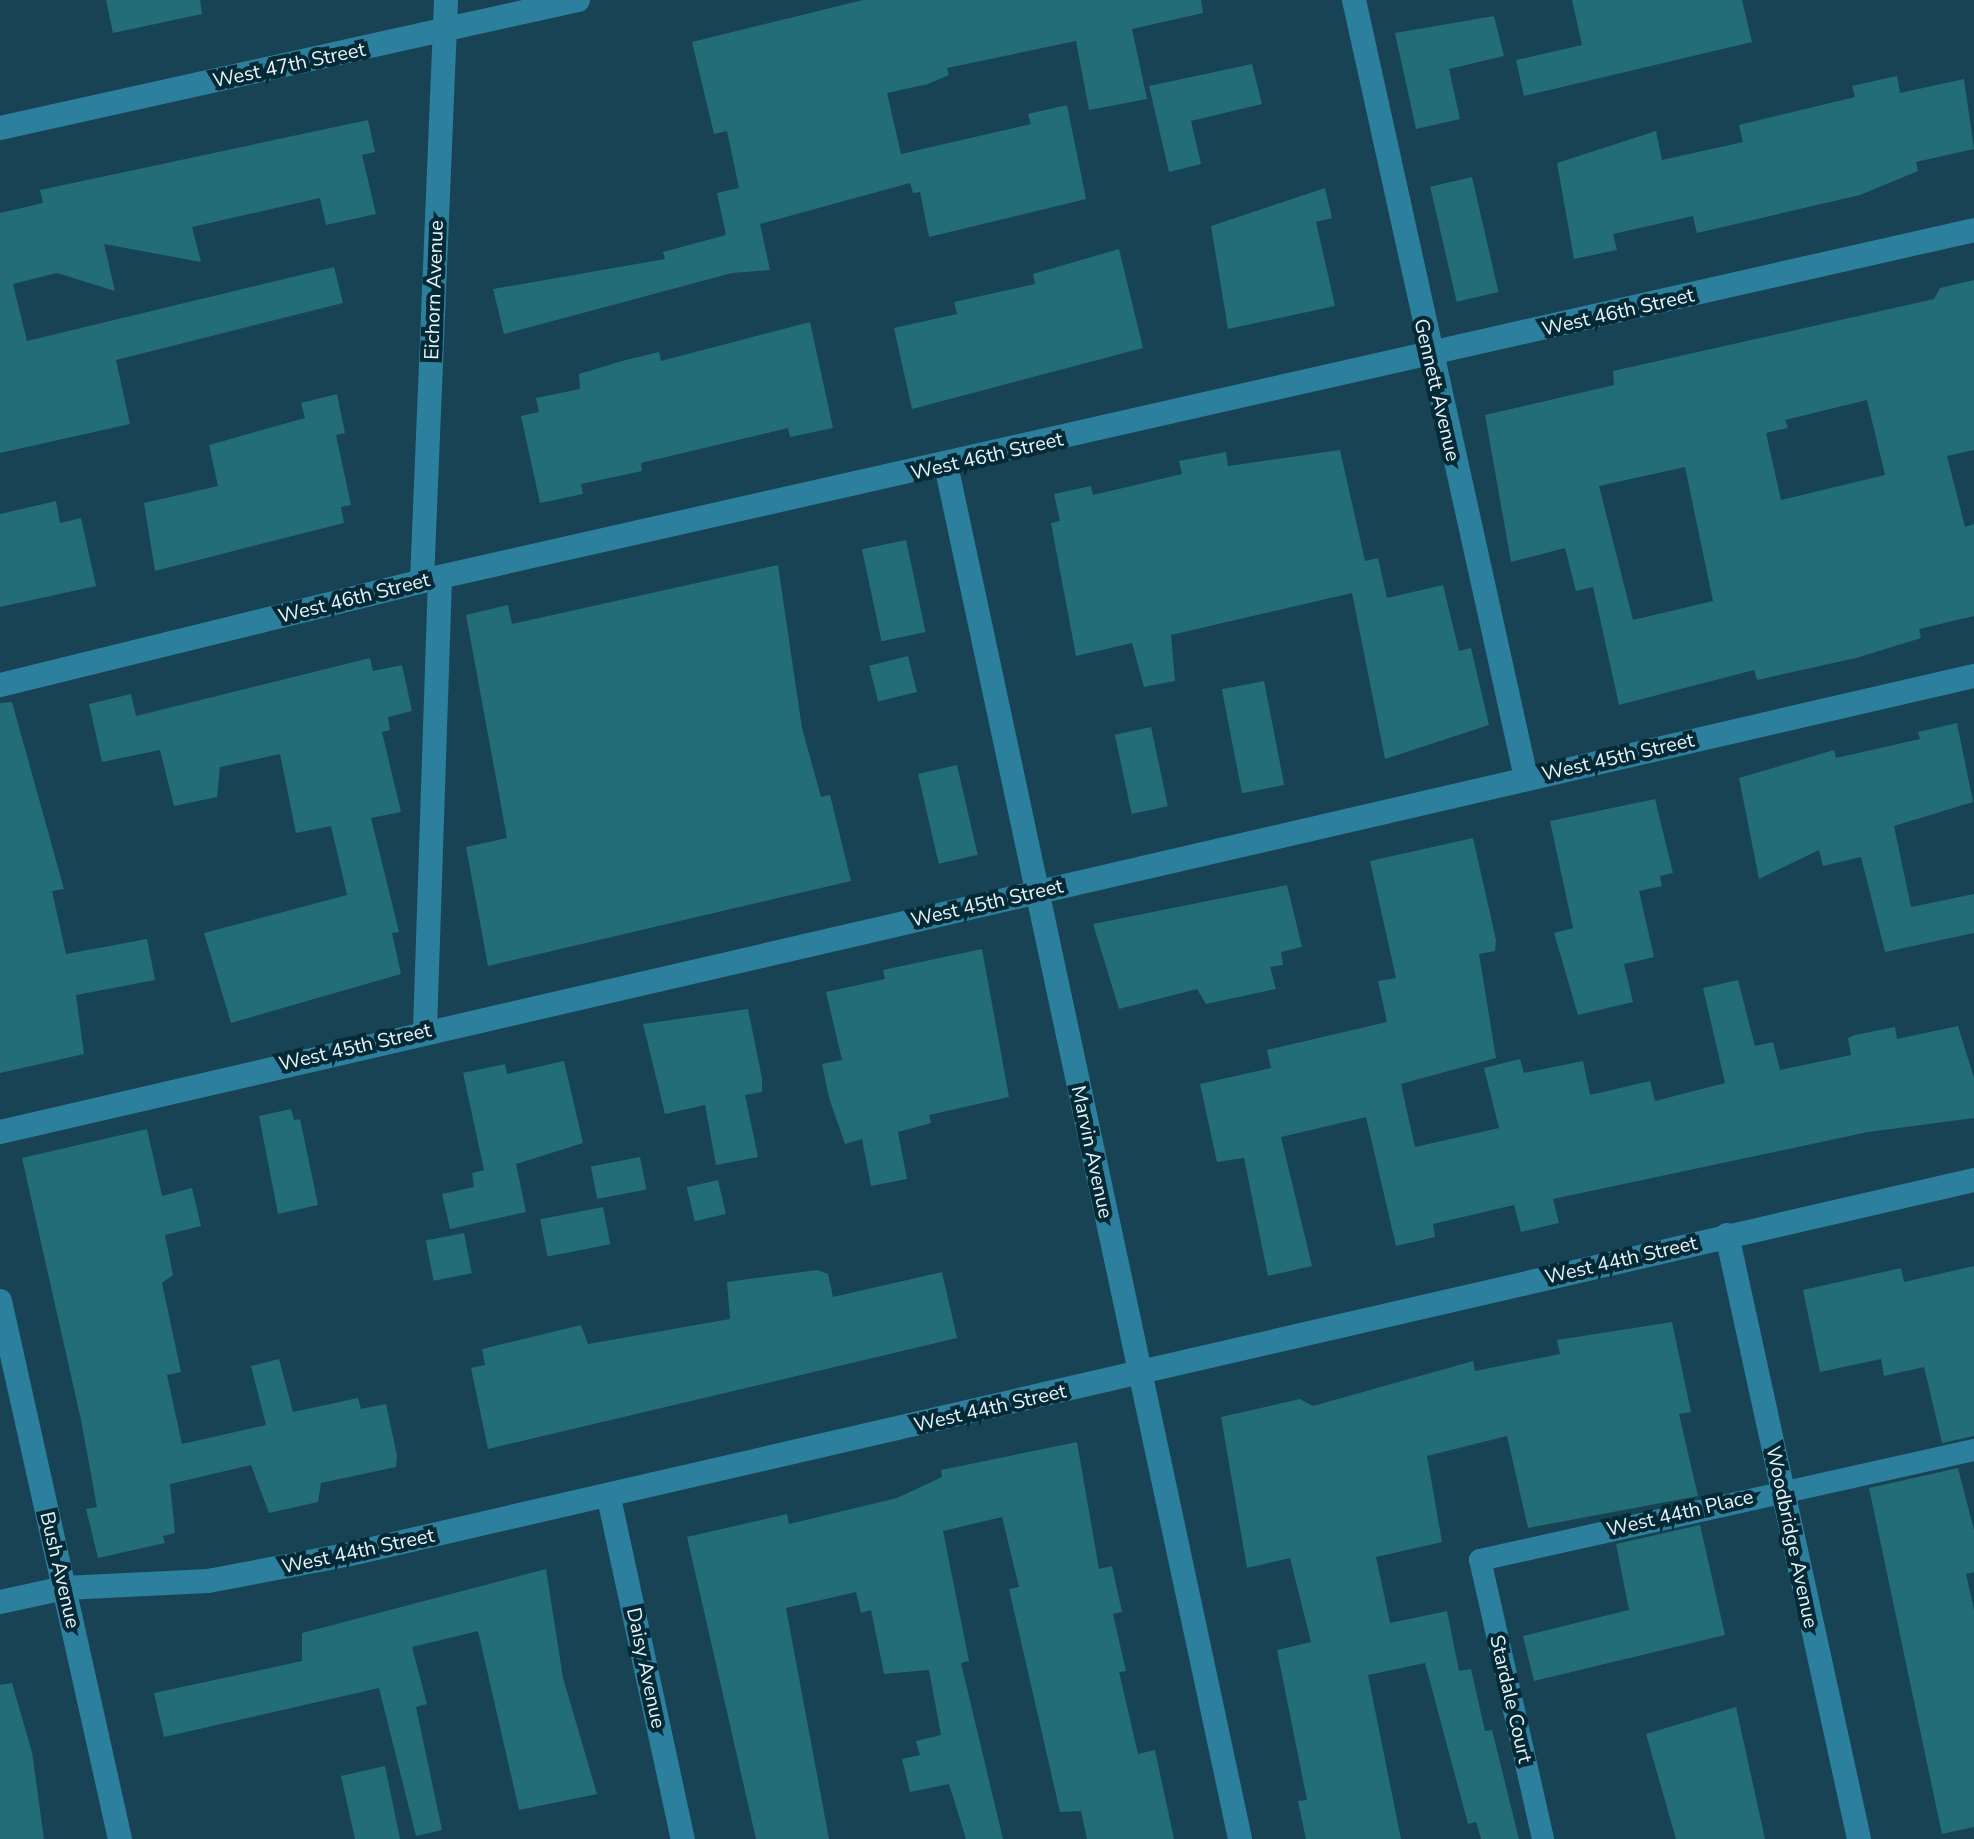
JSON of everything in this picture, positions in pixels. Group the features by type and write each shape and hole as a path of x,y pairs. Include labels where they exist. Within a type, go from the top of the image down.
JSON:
{"street":[{"name":"Eichorn Avenue","path":"425,1030 431,579 446,0"},
{"name":"West 47th Street","path":"0,128 578,0"},
{"name":"Gennett Avenue","path":"1354,0 1429,356 1526,778"},
{"name":"West 46th Street","path":"0,685 431,579 1429,356 1974,230"},
{"name":"Marvin Avenue","path":"946,465 1240,1839"},
{"name":"West 45th Street","path":"0,1132 425,1030 1974,676"},
{"name":"West 44th Street","path":"0,1602 65,1588 208,1581 609,1498 1727,1235 1974,1180"},
{"name":"Woodbridge Avenue","path":"1727,1235 1859,1839"},
{"name":"Bush Avenue","path":"0,1301 120,1839"},
{"name":"Daisy Avenue","path":"609,1498 683,1839"}],"lane":[{"name":"West 44th Place","path":"1480,1560 1781,1489 1974,1450"},
{"name":"Stardale Court","path":"1480,1560 1543,1839"}],"building":[{"path":"106,0 200,0 202,14 113,33"},
{"path":"863,0 1201,0 1203,13 1132,29 1147,99 1089,110 1076,41 947,68 949,75 928,84 887,93 901,154 1031,124 1028,114 1067,105 1086,199 929,237 920,192 913,193 910,183 760,224 770,270 732,273 504,334 493,289 665,259 663,252 726,235 717,193 739,188 727,131 714,134 692,42"},
{"path":"1572,0 1742,0 1752,42 1524,96 1516,60 1582,45"},
{"path":"1494,16 1504,56 1449,69 1460,119 1416,129 1395,33"},
{"path":"1252,64 1262,104 1191,121 1201,164 1169,172 1149,86"},
{"path":"1897,76 1900,93 1964,79 1974,149 1916,162 1918,171 1860,195 1697,233 1693,216 1613,234 1617,250 1574,259 1557,163 1656,131 1662,160 1743,142 1739,125 1855,97 1852,86"},
{"path":"368,120 375,152 362,155 376,214 326,225 320,198 192,227 201,262 104,244 115,291 57,273 13,284 27,341 334,267 343,303 116,360 130,424 0,453 0,213 43,203 40,190"},
{"path":"1472,177 1499,292 1457,302 1430,187"},
{"path":"1325,188 1332,218 1316,222 1335,306 1228,329 1211,226"},
{"path":"1119,249 1143,348 912,409 894,328 957,314 954,302 1035,284 1033,274"},
{"path":"1974,280 1974,450 1947,456 1965,527 1974,524 1974,616 1919,629 1921,638 1856,658 1757,680 1754,670 1619,705 1593,587 1576,591 1565,548 1511,562 1485,415 1614,385 1613,371 1934,299 1940,288","holes":["1867,400 1885,475 1781,500 1766,433 1788,428 1785,420","1685,467 1713,601 1633,620 1599,486"]},
{"path":"810,322 833,428 790,437 788,428 641,463 642,471 581,484 583,494 540,503 521,416 539,412 536,398 580,389 579,374 622,361 659,352 661,361"},
{"path":"337,394 345,433 336,435 351,505 341,507 344,523 155,571 144,503 218,486 209,445 305,418 301,403"},
{"path":"1340,450 1365,561 1378,558 1387,598 1443,585 1459,651 1471,648 1489,725 1385,759 1352,593 1171,635 1175,681 1144,687 1132,643 1076,656 1051,523 1060,521 1054,494 1091,486 1093,495 1182,474 1179,461 1226,452 1228,466"},
{"path":"56,501 60,523 81,518 96,586 0,607 0,514"},
{"path":"906,540 926,632 882,641 862,549"},
{"path":"778,565 802,728 821,797 830,795 851,881 488,966 466,847 507,838 466,615 508,605 512,624"},
{"path":"908,656 917,692 878,702 869,666"},
{"path":"370,658 373,671 402,665 412,711 388,717 390,730 382,732 401,812 371,818 399,932 392,933 401,974 231,1023 204,933 347,895 331,826 296,833 280,754 220,767 217,797 174,806 160,750 102,762 89,704 131,694 136,716"},
{"path":"1264,681 1284,785 1242,793 1222,689"},
{"path":"12,702 64,889 52,891 66,954 147,939 155,980 76,995 84,1054 0,1073 0,703"},
{"path":"1957,723 1973,802 1894,826 1911,907 1974,894 1974,933 1885,952 1861,857 1823,866 1819,850 1759,879 1739,778 1834,750 1836,758 1920,739 1918,732"},
{"path":"1151,727 1168,806 1132,814 1115,735"},
{"path":"957,765 978,855 939,864 918,774"},
{"path":"1655,799 1673,873 1660,876 1662,886 1639,891 1654,957 1624,964 1633,1002 1578,1015 1554,933 1573,928 1550,821"},
{"path":"1473,838 1496,940 1495,951 1479,954 1496,1058 1401,1084 1415,1147 1499,1128 1484,1068 1520,1059 1524,1073 1583,1061 1590,1095 1650,1081 1655,1101 1725,1083 1703,988 1738,980 1755,1046 1773,1042 1780,1070 1851,1055 1848,1038 1855,1035 1895,1027 1897,1039 1958,1026 1974,1078 1974,1118 1868,1132 1553,1199 1559,1223 1521,1232 1514,1205 1433,1224 1435,1237 1396,1246 1366,1117 1281,1137 1312,1266 1268,1276 1244,1158 1217,1162 1200,1084 1271,1068 1267,1050 1387,1022 1378,981 1396,978 1370,861"},
{"path":"1287,885 1302,947 1281,952 1283,965 1270,967 1276,989 1206,1004 1197,989 1119,1009 1093,924"},
{"path":"982,949 1009,1097 929,1115 931,1123 898,1132 907,1179 871,1186 862,1139 845,1144 829,1098 822,1064 842,1060 826,992 885,979 883,970"},
{"path":"748,1009 762,1078 762,1092 745,1095 758,1157 716,1165 705,1105 665,1114 643,1024"},
{"path":"564,1061 583,1143 516,1164 526,1212 450,1229 442,1194 474,1187 472,1173 484,1170 463,1073 505,1064 507,1074"},
{"path":"291,1109 294,1120 300,1119 318,1205 278,1214 259,1116"},
{"path":"147,1129 162,1196 192,1188 201,1226 165,1235 173,1275 162,1283 181,1372 167,1375 182,1444 266,1425 251,1366 279,1359 293,1412 358,1398 361,1409 386,1404 397,1456 396,1467 321,1483 318,1502 269,1513 251,1465 170,1484 175,1533 163,1536 165,1543 98,1558 86,1509 97,1507 81,1420 22,1158"},
{"path":"640,1157 646,1189 597,1199 591,1167"},
{"path":"718,1180 726,1214 695,1221 687,1187"},
{"path":"603,1207 610,1244 547,1257 540,1219"},
{"path":"464,1233 472,1273 434,1281 426,1240"},
{"path":"1974,1266 1974,1436 1942,1443 1924,1367 1884,1376 1881,1359 1820,1372 1803,1290 1901,1268 1904,1282"},
{"path":"817,1270 828,1274 833,1297 942,1272 957,1338 488,1449 471,1368 485,1365 482,1349 581,1325 588,1344 730,1319 727,1282"},
{"path":"1672,1322 1691,1412 1679,1414 1698,1496 1528,1528 1507,1436 1427,1456 1442,1542 1376,1557 1390,1623 1447,1611 1459,1671 1471,1669 1485,1731 1492,1730 1519,1839 1481,1839 1476,1822 1468,1824 1425,1663 1368,1675 1401,1839 1306,1839 1298,1801 1307,1800 1277,1650 1311,1642 1290,1558 1247,1568 1221,1417 1300,1399 1313,1406 1473,1361 1475,1371 1560,1354 1557,1340"},
{"path":"1077,1442 1099,1569 1112,1566 1122,1612 1113,1614 1126,1671 1119,1672 1138,1754 1155,1750 1174,1839 1087,1839 1081,1811 1060,1812 1009,1589 1019,1587 1002,1517 943,1531 969,1661 961,1663 1003,1839 966,1839 949,1784 910,1792 902,1759 920,1755 916,1741 941,1735 929,1670 884,1674 871,1610 861,1613 856,1592 786,1608 829,1839 756,1839 687,1537 787,1514 789,1524 897,1498 942,1477 941,1470"},
{"path":"1958,1468 1974,1530 1974,1572 1966,1574 1974,1610 1974,1827 1942,1834 1869,1488"},
{"path":"1700,1525 1725,1635 1534,1681 1523,1636 1629,1610 1616,1544"},
{"path":"546,1569 563,1678 597,1794 519,1810 478,1631 412,1647 427,1704 416,1707 442,1830 416,1836 379,1688 164,1737 154,1693 302,1661 302,1633"},
{"path":"12,1683 32,1752 44,1839 0,1839 0,1685"},
{"path":"1736,1707 1765,1839 1676,1839 1646,1734"},
{"path":"385,1766 400,1839 355,1839 341,1776"}]}
